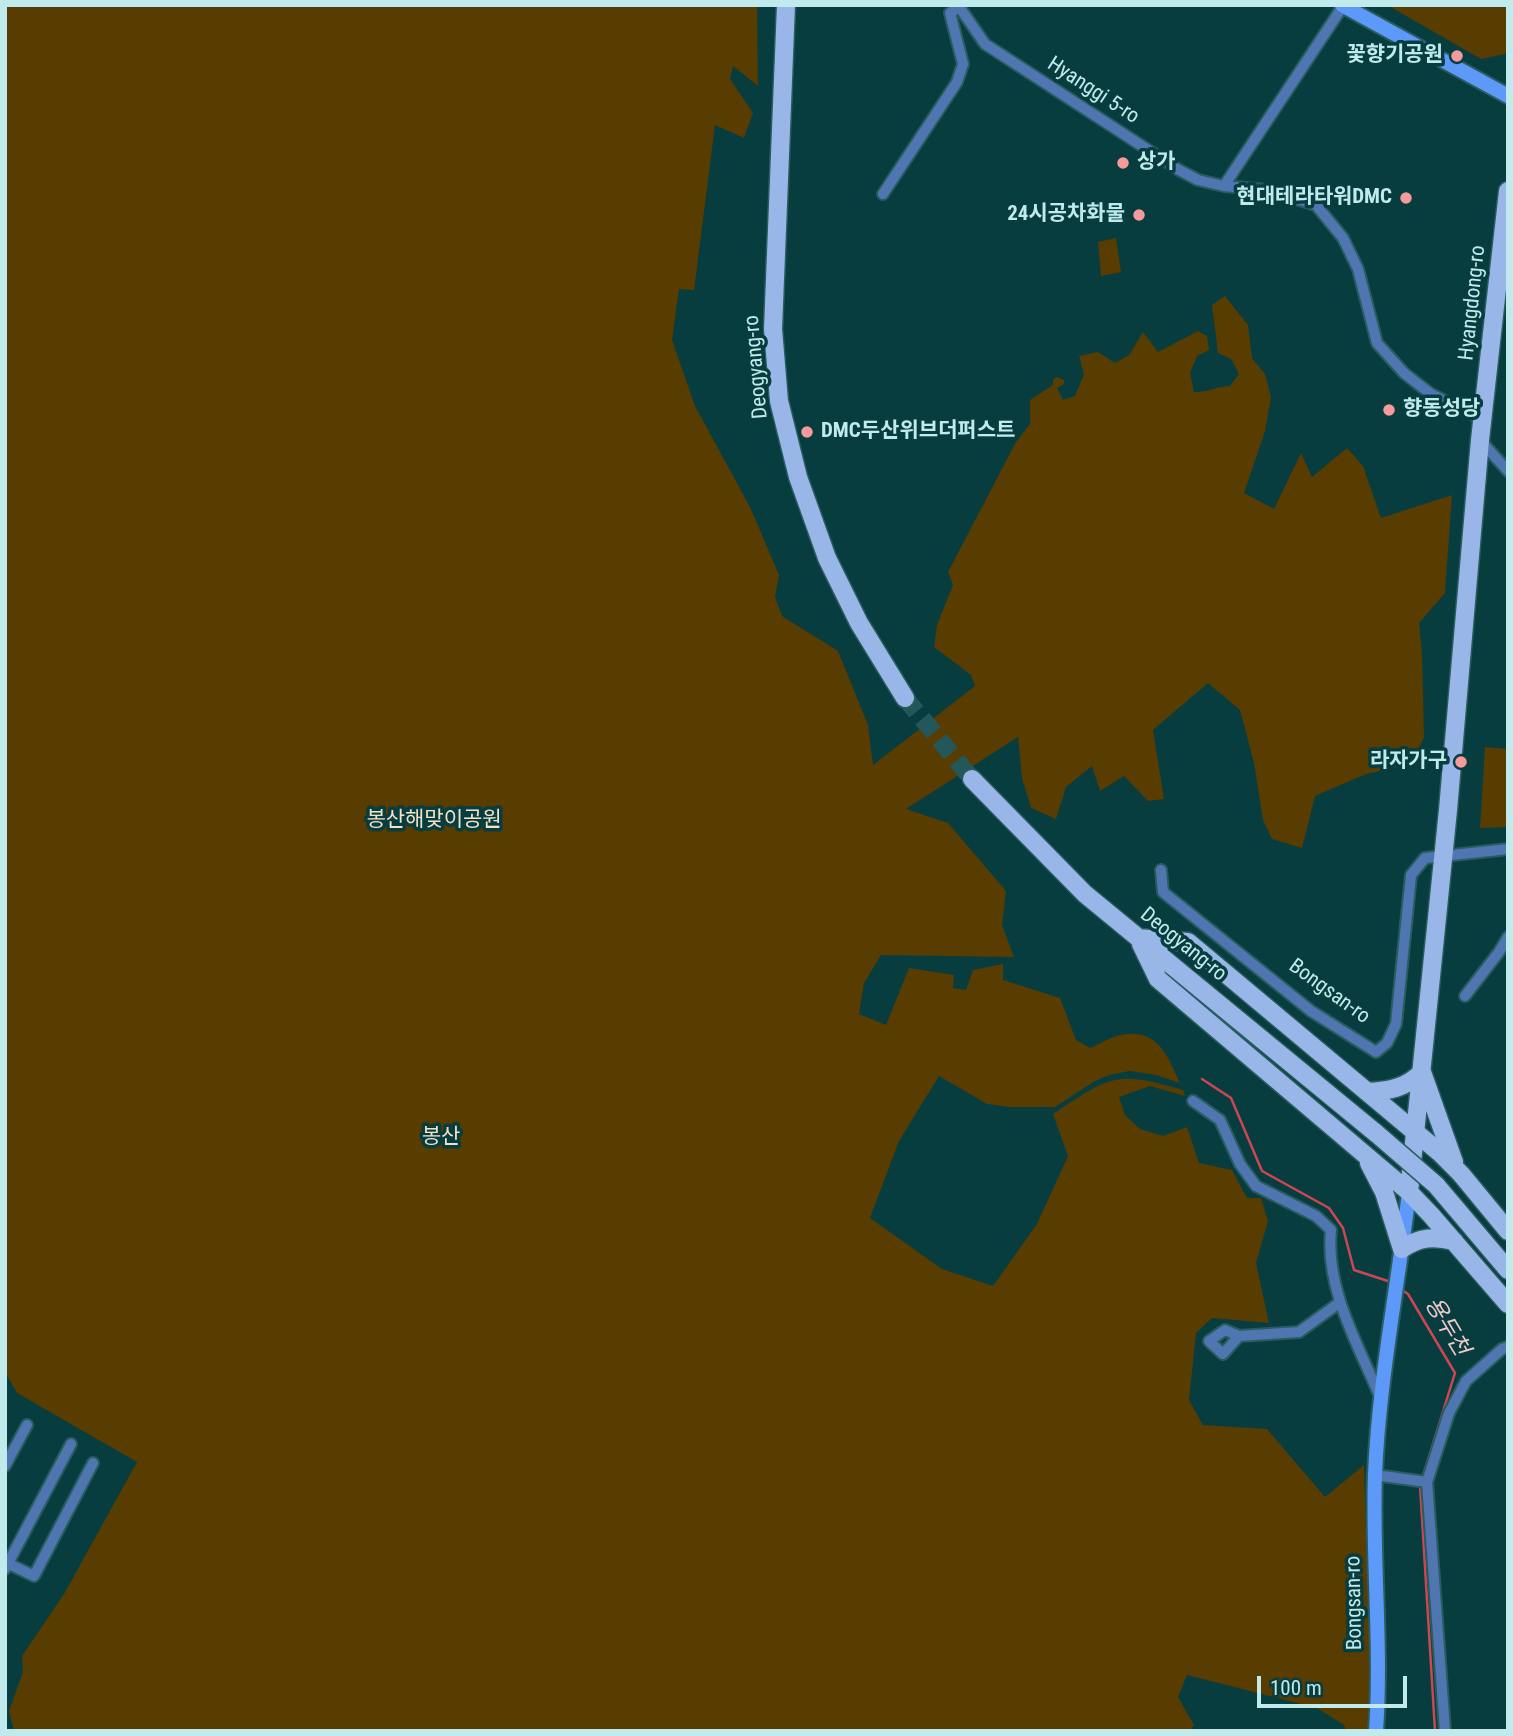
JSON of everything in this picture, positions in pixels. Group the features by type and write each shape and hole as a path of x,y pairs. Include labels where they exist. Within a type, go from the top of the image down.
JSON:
{"main road":[{"name":"Deogyang-ro","path":"786,5 773,329 779,401 797,477 827,558 859,623 905,698"},
{"path":"1343,5 1508,96"},
{"name":"Hyangdong-ro","path":"1483,420 1508,191"},
{"path":"1402,1249 1422,1072 1483,420"},
{"name":"Deogyang-ro","path":"972,779 1085,894 1436,1185 1508,1270"},
{"path":"1138,938 1188,942 1415,1132 1461,1174 1508,1231"},
{"path":"1138,938 1158,979 1409,1192 1508,1304"},
{"path":"1367,1092 1384,1091 1410,1084 1422,1072"},
{"path":"1422,1072 1448,1149 1461,1174"},
{"path":"1357,1148 1381,1185 1402,1249"},
{"path":"1402,1249 1413,1241 1426,1237 1454,1241"},
{"name":"Bongsan-ro","path":"1376,1731 1379,1686 1375,1475 1402,1249"}],"street":[{"path":"1224,186 1343,5"},
{"path":"883,194 957,82 963,64 954,8"},
{"name":"Hyanggi 5-ro","path":"954,8 985,44 1179,170 1198,180 1224,186 1267,190 1316,205 1343,238 1358,269 1377,343 1404,373 1431,394 1483,420"},
{"path":"1480,440 1508,471"},
{"name":"Bongsan-ro","path":"1161,870 1163,892 1311,1011 1376,1052 1387,1043 1396,1024 1411,875 1425,858 1508,849"},
{"path":"1465,996 1499,953 1508,937"},
{"name":"Bongsan-ro","path":"1193,1101 1220,1120 1240,1164 1256,1186 1316,1216 1331,1230 1329,1250 1339,1303 1382,1400"},
{"path":"1239,1336 1299,1332 1339,1303"},
{"path":"1445,1731 1427,1482 1450,1413 1466,1381 1508,1347"},
{"path":"5,1466 27,1425"},
{"path":"71,1444 6,1565 34,1576 93,1463"},
{"path":"1375,1475 1427,1482"}],"green space":[{"name":"봉산","path":"5,5 757,5 758,86 733,66 730,79 753,113 744,138 715,125 694,290 679,289 672,340 695,406 750,507 779,575 775,597 782,616 838,651 868,725 873,765 975,686 971,675 934,647 937,625 953,585 948,572 1016,442 1030,424 1030,400 1053,385 1053,379 1057,377 1064,380 1064,384 1057,388 1063,400 1075,396 1084,374 1079,356 1098,352 1115,363 1129,355 1143,332 1158,352 1198,331 1207,336 1209,350 1197,356 1190,373 1194,392 1230,386 1239,374 1231,359 1218,353 1212,305 1225,296 1248,325 1252,358 1265,374 1271,397 1265,431 1244,493 1274,509 1301,453 1312,477 1347,448 1363,466 1381,518 1452,495 1445,593 1419,623 1424,737 1412,764 1366,774 1315,796 1302,848 1272,839 1263,820 1254,763 1240,710 1208,683 1153,730 1164,799 1148,801 1124,776 1100,791 1092,766 1066,787 1056,819 1031,808 1022,778 1018,737 906,809 948,823 1006,891 1002,925 1014,957 881,955 864,983 859,1014 886,1025 909,968 954,975 953,988 966,990 973,970 1003,964 1003,980 1060,998 1076,1040 1090,1048 1117,1036 1134,1034 1153,1040 1166,1054 1180,1083 1156,1075 1130,1071 1109,1075 1055,1107 987,1104 939,1076 899,1141 870,1218 942,1269 993,1286 1037,1224 1068,1156 1053,1114 1088,1091 1114,1080 1142,1080 1183,1090 1185,1096 1150,1086 1119,1097 1125,1115 1140,1129 1163,1136 1187,1127 1199,1163 1232,1170 1247,1198 1261,1198 1268,1221 1256,1263 1269,1323 1212,1318 1196,1333 1189,1400 1203,1425 1267,1429 1325,1497 1364,1465 1369,1731 1346,1731 1344,1725 1317,1708 1187,1675 1178,1697 1194,1725 1190,1731 14,1731 9,1711 23,1672 22,1656 64,1594 137,1462 17,1393 5,1372"},
{"path":"1387,5 1508,5 1508,42 1505,54 1481,59"},
{"path":"1116,238 1121,272 1101,276 1098,242"},
{"path":"1485,747 1508,749 1508,827 1480,828"}],"waterway":[{"name":"용두천","path":"1202,1079 1231,1098 1262,1171 1329,1208 1343,1228 1354,1270 1391,1282"},
{"name":"용두천","path":"1402,1290 1408,1294 1455,1373 1422,1479"},
{"name":"용두천","path":"1420,1485 1435,1731"}],"tunnel":[{"path":"905,698 972,779"}],"place":[{"name":"꽃향기공원","path":"1457,56"},
{"name":"상가","path":"1123,163"},
{"name":"현대테라타워DMC","path":"1406,198"},
{"name":"24시공차화물","path":"1139,215"},
{"name":"향동성당","path":"1389,410"},
{"name":"DMC두산위브더퍼스트","path":"807,432"},
{"name":"라자가구","path":"1461,762"}],"park label":[{"name":"봉산해맞이공원","path":"434,821"}]}
